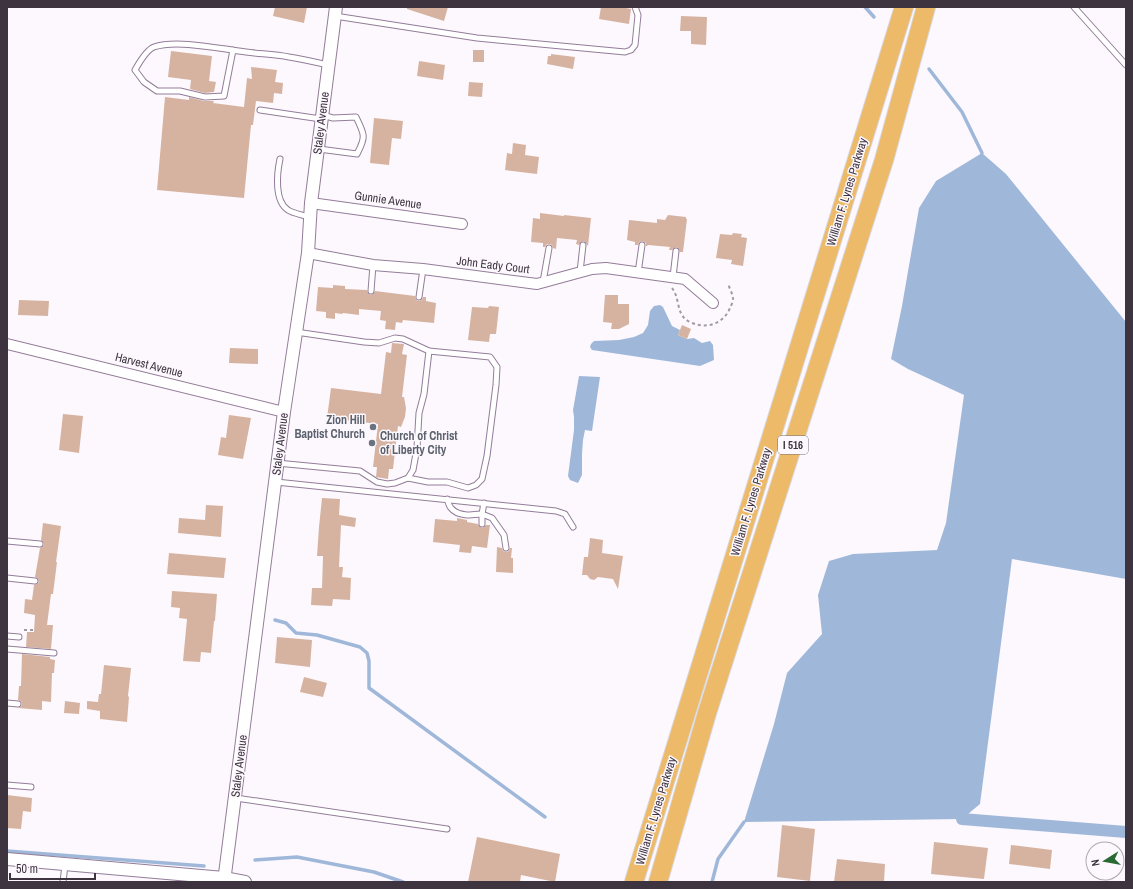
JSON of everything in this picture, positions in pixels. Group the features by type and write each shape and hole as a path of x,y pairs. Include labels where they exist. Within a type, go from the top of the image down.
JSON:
{"highway":[{"name":"William F. Lynes Parkway","path":"634,882 904,7"},
{"name":"William F. Lynes Parkway","path":"658,882 707,713 884,160 926,7"}],"street":[{"name":"Staley Avenue","path":"224,880 277,463 308,253 311,203 336,11"},
{"name":"Gunnie Avenue","path":"311,203 462,224"},
{"name":"John Eady Court","path":"308,253 373,265 423,269 537,284 592,269 606,268 638,272 671,281 685,279 713,304"},
{"name":"Harvest Avenue","path":"7,344 284,412"},
{"path":"7,859 245,882"}],"lane":[{"path":"336,11 477,38 625,52 631,50 635,45 638,15 635,7"},
{"path":"1074,7 1126,64"},
{"path":"233,50 224,96 205,97 180,91 157,91 144,82 135,70 139,62 153,48 167,44 186,44 289,57 329,65"},
{"path":"260,110 333,118 356,117 362,130 363,141 357,154 318,149"},
{"path":"280,159 278,192 281,203 288,210 310,217"},
{"path":"580,272 583,245"},
{"path":"638,272 642,245"},
{"path":"543,282 548,248"},
{"path":"671,281 676,251"},
{"path":"370,290 373,265"},
{"path":"419,297 423,269"},
{"path":"277,463 360,471 377,482 388,484 408,478 428,482 447,482 468,488 476,485 482,479 487,456 497,367 490,357 429,351 403,338 395,338 379,343 296,332"},
{"path":"408,478 413,470 417,448 419,413 424,394 429,351"},
{"path":"275,482 556,511 565,514 573,527"},
{"path":"447,500 451,508 456,512 470,516 482,514 492,518 504,535 506,548"},
{"path":"482,524 484,503"},
{"path":"7,541 40,544"},
{"path":"7,578 35,581"},
{"path":"7,636 19,637"},
{"path":"7,649 54,653"},
{"path":"7,703 18,704"},
{"path":"7,785 31,787"},
{"path":"235,798 447,829"},
{"path":"63,882 65,864"}],"path":[{"path":"671,281 680,312 687,320 700,326 718,323 728,313 733,300 728,284"}],"water":[{"path":"982,153 1006,174 1126,322 1126,579 1012,559 980,804 962,819 744,822 774,724 787,673 822,634 818,595 829,561 853,554 937,550 946,523 964,395 908,369 891,359 919,208 936,181"},
{"path":"660,305 663,307 672,326 680,330 678,335 687,339 694,338 702,343 710,341 713,345 714,360 700,366 592,350 590,347 594,341 619,340 634,337 643,333 648,325 650,311 654,306"},
{"path":"579,376 600,377 592,431 585,430 582,454 582,475 578,483 570,480 568,476 574,430 573,410"}],"building":[{"path":"275,7 307,7 304,23 273,16"},
{"path":"407,7 448,7 444,21 407,9"},
{"path":"601,7 621,7 631,9 629,24 599,19"},
{"path":"681,16 707,17 706,45 691,44 691,31 680,31"},
{"path":"473,50 484,50 484,62 473,62"},
{"path":"171,51 212,56 209,81 216,82 214,92 205,93 190,89 191,80 168,77"},
{"path":"551,54 575,57 573,69 547,64 548,56 551,56"},
{"path":"419,61 445,65 443,80 417,76"},
{"path":"251,67 277,70 275,82 283,83 282,94 274,93 273,103 256,101 253,125 251,125 244,198 157,190 165,97 189,100 189,97 204,101 214,101 213,103 244,107 247,78 252,79"},
{"path":"469,82 483,83 482,97 468,96"},
{"path":"374,118 403,121 401,139 392,138 389,165 370,163"},
{"path":"513,143 526,145 525,155 539,157 537,174 505,170 507,153 512,154"},
{"path":"540,213 591,218 588,246 584,241 579,245 576,244 577,240 557,238 556,249 550,244 543,247 543,243 531,242 533,218 540,219"},
{"path":"668,215 686,217 687,219 683,252 680,252 677,247 669,250 670,247 646,246 646,243 643,241 639,242 638,245 635,245 635,242 627,240 629,220 657,223 657,219 665,220"},
{"path":"733,233 742,234 741,237 747,238 743,266 731,264 732,260 716,258 720,234 732,235"},
{"path":"333,285 345,286 345,289 367,290 370,295 375,291 415,296 416,300 419,301 422,300 423,297 426,297 426,301 436,303 434,323 403,320 402,323 396,322 395,330 385,329 386,321 380,320 381,311 359,309 359,315 335,313 335,319 326,318 326,312 316,311 318,287 333,288"},
{"path":"605,295 618,295 618,304 629,304 629,324 619,329 611,329 612,323 603,322"},
{"path":"19,300 49,301 48,316 18,315"},
{"path":"489,306 499,307 496,334 490,334 489,342 468,340 472,307 488,308"},
{"path":"682,325 691,329 687,339 678,335"},
{"path":"392,343 404,344 402,354 407,355 402,397 404,397 406,408 405,417 401,427 398,426 393,469 389,469 388,479 376,477 377,467 373,467 378,424 327,418 331,388 381,394 386,352 391,353"},
{"path":"230,348 258,349 258,364 229,363"},
{"path":"63,414 83,416 79,453 59,450"},
{"path":"229,415 251,418 243,459 218,455 221,437 226,438"},
{"path":"322,498 340,499 339,515 356,518 355,527 341,525 339,567 343,567 342,577 351,578 350,600 333,599 332,606 311,605 312,588 322,588 323,556 317,556"},
{"path":"206,505 223,506 221,537 178,533 179,518 205,520"},
{"path":"457,518 478,524 482,528 486,525 490,525 487,548 472,546 471,553 459,552 460,545 433,542 435,519 457,521"},
{"path":"43,523 61,526 53,594 51,594 47,625 53,625 51,649 26,647 27,632 34,632 35,615 24,613 25,599 32,600 34,585 39,582 35,577 40,548 44,545 41,540"},
{"path":"590,538 603,540 602,553 623,556 618,589 613,579 598,577 594,580 590,579 587,575 582,575 584,557 588,557"},
{"path":"497,547 502,548 503,551 506,552 512,548 511,558 513,558 513,573 496,572"},
{"path":"169,553 226,558 224,578 167,574"},
{"path":"172,591 217,594 211,653 201,652 200,662 183,661 187,619 179,618 180,608 171,607"},
{"path":"277,637 312,640 310,667 275,663"},
{"path":"22,654 50,657 50,659 55,660 54,673 52,673 51,702 42,701 42,710 18,708 21,707 22,704 21,701 18,700 19,686 21,686"},
{"path":"104,665 131,668 127,722 100,719 100,711 87,709 87,701 98,702 99,694 101,694"},
{"path":"304,677 327,683 323,697 300,692"},
{"path":"65,701 80,703 79,714 64,713"},
{"path":"7,795 32,798 31,812 23,811 21,829 7,828"},
{"path":"782,825 815,829 810,881 777,877"},
{"path":"477,837 560,854 555,882 521,875 520,882 468,882"},
{"path":"934,842 988,848 984,879 931,874"},
{"path":"1011,845 1052,850 1050,869 1009,864"},
{"path":"837,859 885,864 884,882 834,882"}],"waterway":[{"path":"865,7 874,17"},
{"path":"929,69 962,112 982,153"},
{"path":"275,620 286,623 296,633 317,635 360,647 367,653 369,661 369,688 545,817"},
{"path":"962,819 1126,832"},
{"path":"712,882 718,859 744,822"},
{"path":"7,851 204,866"},
{"path":"255,860 297,857 374,872 403,882"}],"place":[{"name":"Zion Hill Baptist Church","path":"373,427"},
{"name":"Church of Christ of Liberty City","path":"372,443"}]}
